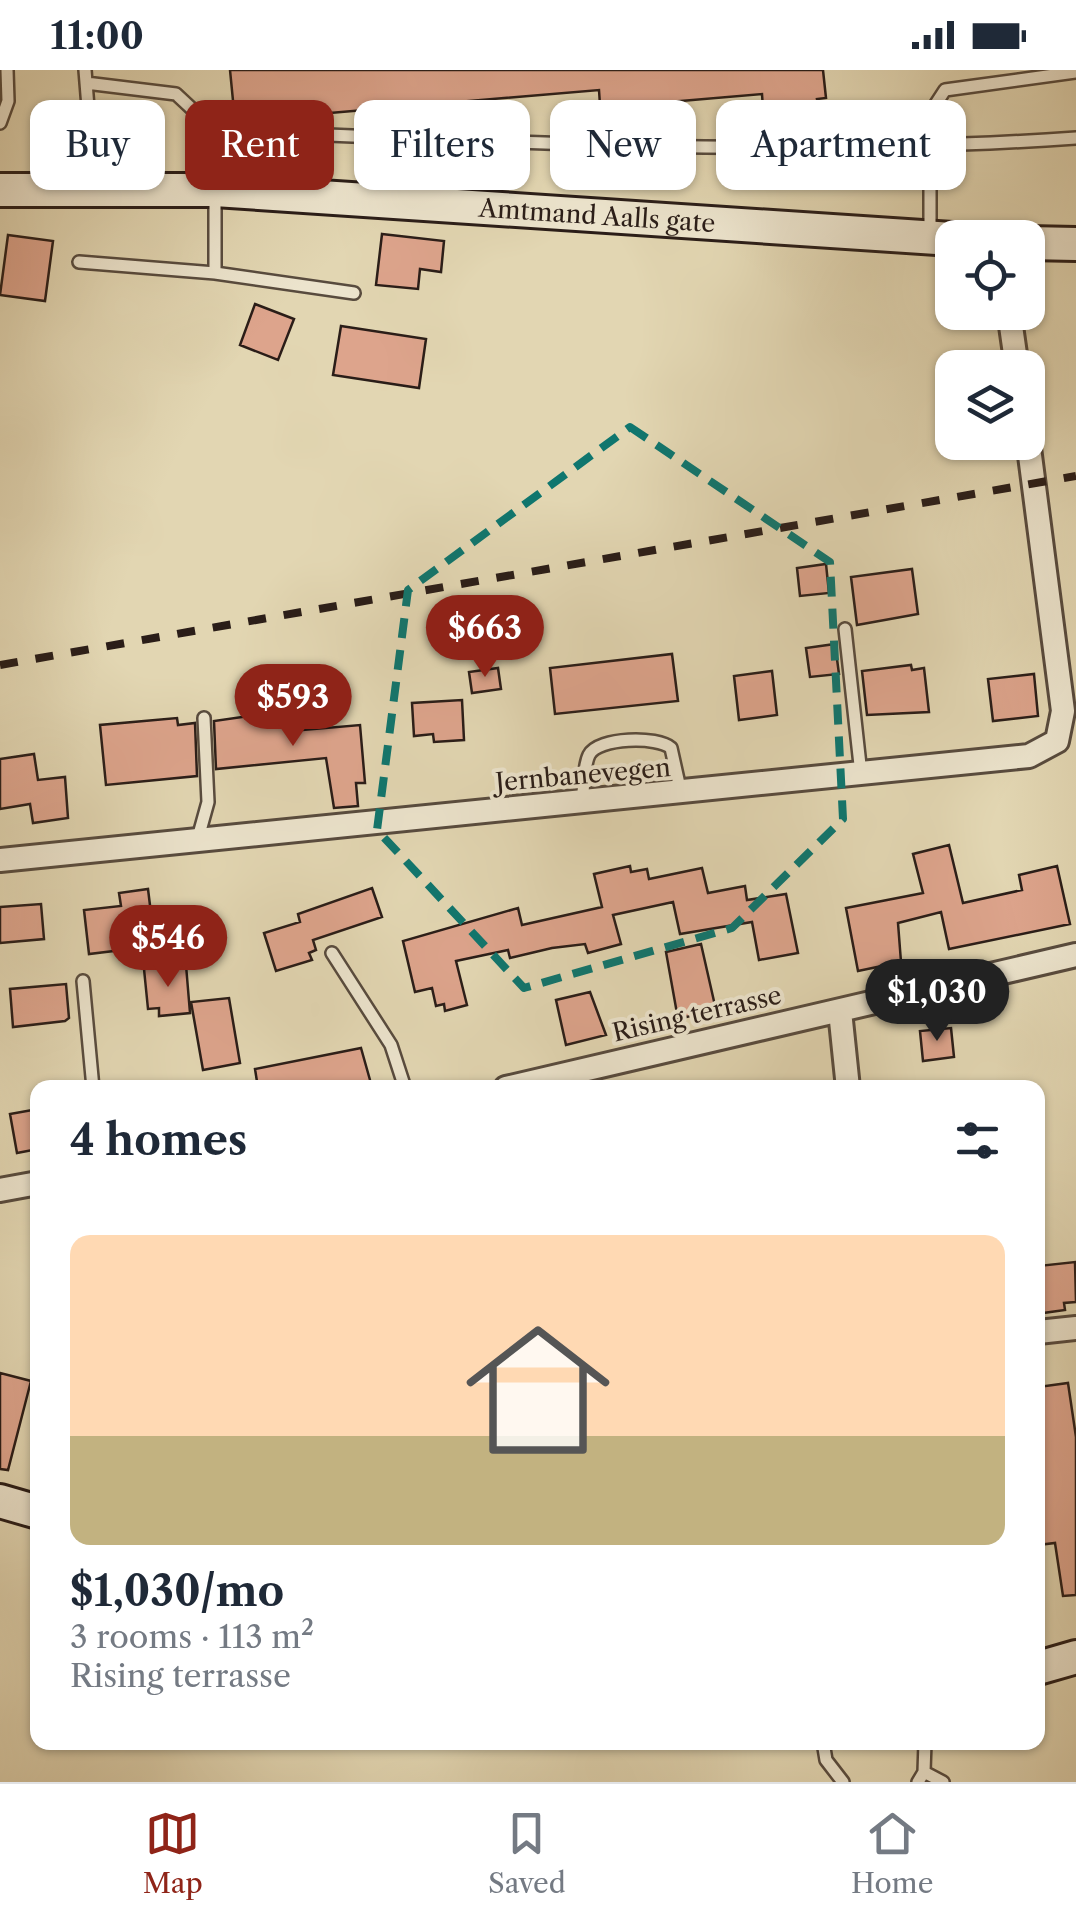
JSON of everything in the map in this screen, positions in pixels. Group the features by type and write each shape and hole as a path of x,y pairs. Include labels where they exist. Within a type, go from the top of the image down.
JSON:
{"main road":[{"name":"Amtmand Aalls gate","path":"0,190 30,189"},
{"name":"Amtmand Aalls gate","path":"215,190 935,238"},
{"path":"1045,243 1076,244"},
{"path":"0,1501 30,1510"},
{"path":"1045,1666 1076,1657"}],"street":[{"name":"Jernbanevegen","path":"0,860 1028,756 1057,741 1063,711 1066,631 1032,460"},
{"name":"Rising terrasse","path":"540,1080 1076,955"},
{"path":"840,1010 847,1080"},
{"path":"0,1190 30,1184"},
{"path":"1045,1331 1076,1328"}],"lane":[{"path":"0,123 8,102 7,70"},
{"path":"939,100 946,90 1076,72"},
{"path":"85,76 176,94 206,122 232,131 716,146"},
{"path":"966,146 1076,138"},
{"path":"215,190 215,273"},
{"path":"936,190 939,220"},
{"path":"78,262 215,273 354,293"},
{"path":"844,629 861,775"},
{"path":"198,838 208,802 204,718"},
{"path":"582,803 589,754 598,747 656,739 671,748 681,794"},
{"path":"332,953 391,1045 402,1080"},
{"path":"83,981 92,1080"},
{"path":"824,1750 826,1760 843,1782"},
{"path":"924,1750 921,1777 943,1782"}],"highlighted area":[{"path":"630,427 830,562 843,819 732,928 524,988 377,830 408,590"}],"building":[{"path":"230,70 823,70 826,98 762,100 762,94 692,100 600,100 599,90 482,100 354,100 354,111 334,113 334,100 233,100"},
{"path":"382,234 444,241 441,272 420,269 418,289 376,285"},
{"path":"8,235 53,241 45,301 0,295"},
{"path":"255,304 294,319 278,360 240,345"},
{"path":"341,326 426,339 419,388 333,375"},
{"path":"826,564 829,593 800,596 797,568"},
{"path":"912,569 918,614 857,625 851,577"},
{"path":"835,644 839,674 810,677 806,648"},
{"path":"672,654 678,701 555,714 550,668"},
{"path":"911,665 912,670 924,668 929,712 867,715 862,671"},
{"path":"498,668 501,689 472,693 469,672"},
{"path":"772,671 777,715 739,720 734,676"},
{"path":"1034,674 1038,716 993,721 988,679"},
{"path":"462,700 464,740 434,742 433,734 414,736 412,703"},
{"path":"290,710 292,731 360,725 365,783 356,783 358,806 334,808 326,758 216,769 214,721"},
{"path":"177,718 178,725 195,723 197,776 106,785 100,725"},
{"path":"34,754 38,780 65,777 68,818 33,823 30,804 0,809 0,759"},
{"path":"949,845 963,903 1022,890 1019,875 1057,866 1070,924 949,949 941,912 898,923 901,962 858,971 846,908 923,893 913,854"},
{"path":"630,866 631,872 647,869 649,879 702,868 708,893 745,886 747,900 786,894 798,953 759,960 752,922 680,934 673,902 613,915 621,944 588,953 585,944 510,958 508,950 456,961 467,1005 445,1011 444,1004 436,1006 432,988 415,992 403,941 518,908 522,925 602,907 594,874"},
{"path":"372,888 382,917 313,940 316,950 309,953 312,960 276,971 264,933 300,922 298,914"},
{"path":"148,889 155,946 89,954 84,910 121,906 119,893"},
{"path":"41,904 44,939 0,943 0,907"},
{"path":"701,944 716,1010 678,1019 666,952"},
{"path":"186,965 190,1013 159,1016 159,1008 148,1009 144,969"},
{"path":"66,984 69,1018 13,1027 10,989"},
{"path":"590,992 606,1035 566,1045 556,1000"},
{"path":"229,998 240,1063 203,1070 191,1002"},
{"path":"951,1028 954,1057 923,1061 920,1031"},
{"path":"361,1048 370,1080 257,1080 255,1069"},
{"path":"30,1110 30,1151 17,1153 10,1114"},
{"path":"1075,1262 1076,1302 1064,1303 1065,1310 1045,1313 1045,1265"},
{"path":"0,1373 30,1381 30,1385 8,1470 0,1469"},
{"path":"1068,1383 1076,1437 1076,1595 1063,1596 1055,1543 1045,1544 1045,1386"}],"railway":[{"path":"0,665 1076,476"}]}
